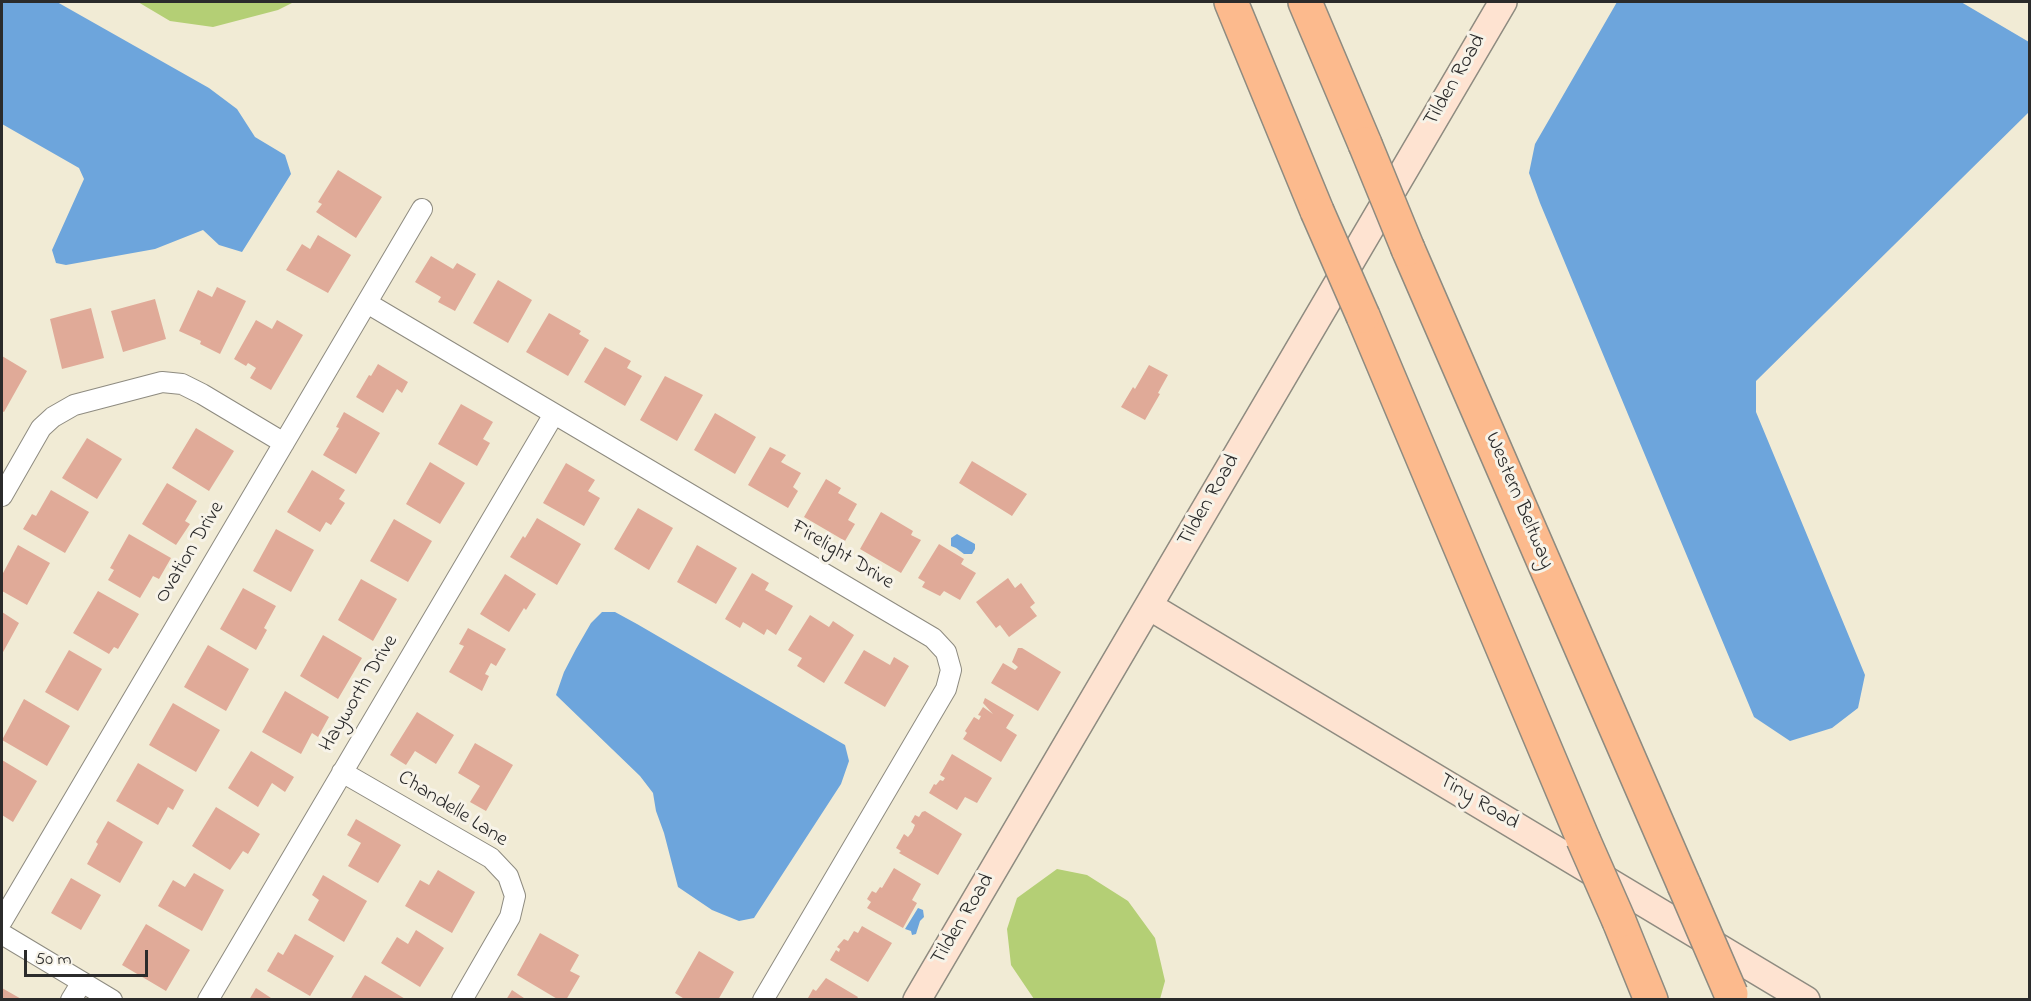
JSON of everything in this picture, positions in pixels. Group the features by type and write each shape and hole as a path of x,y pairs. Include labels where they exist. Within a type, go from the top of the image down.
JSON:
{"highway":[{"path":"1231,2 1317,211 1652,999"},
{"name":"Western Beltway","path":"1305,2 1408,249 1732,997"}],"street":[{"name":"Tilden Road","path":"917,999 1503,2"},
{"name":"Ovation Drive","path":"2,921 422,209"},
{"name":"Firelight Drive","path":"367,303 933,638 946,652 951,670 946,689 763,999"},
{"path":"2,495 41,428 53,417 74,405 162,382 182,384 202,394 284,443"},
{"name":"Hayworth Drive","path":"208,999 554,414"},
{"name":"Tiny Road","path":"1149,606 1806,999"},
{"name":"Chandelle Lane","path":"342,772 491,858 508,876 515,896 510,917 462,999"},
{"path":"2,934 112,999"},
{"path":"71,999 82,982"}],"green space":[{"path":"138,2 294,2 278,10 213,27 170,21"},
{"path":"1057,869 1087,875 1128,901 1155,938 1165,981 1160,999 1034,999 1011,965 1007,929 1017,898"}],"water":[{"path":"2,2 57,2 209,88 237,109 255,137 285,155 291,174 242,252 219,245 203,230 155,249 66,265 56,263 52,250 84,179 79,168 2,124"},
{"path":"1617,2 1961,2 2029,42 2029,112 1756,381 1756,412 1865,675 1858,708 1832,728 1790,741 1754,717 1529,173 1535,144"},
{"path":"957,534 975,544 972,554 964,554 951,546 951,538"},
{"path":"602,612 615,612 637,624 845,745 849,761 841,784 754,918 739,921 712,910 678,887 653,793 640,776 556,695 564,672 576,649 591,623"},
{"path":"918,908 923,910 924,917 920,921 916,934 912,935 911,931 905,929"}],"building":[{"path":"338,170 382,197 356,238 316,212 322,204 318,202"},
{"path":"318,235 351,255 328,293 286,270 302,244 310,249"},
{"path":"431,256 453,269 457,263 476,274 455,311 438,302 441,297 415,282"},
{"path":"498,280 532,300 508,343 473,323"},
{"path":"217,287 246,301 220,354 200,344 201,341 179,331 198,290 212,297"},
{"path":"155,299 166,339 123,352 111,311"},
{"path":"91,308 104,358 62,369 50,319"},
{"path":"549,313 581,331 579,334 589,340 568,376 526,352"},
{"path":"256,320 272,329 277,320 303,335 271,390 250,378 256,368 248,363 246,366 234,359"},
{"path":"605,347 631,361 627,368 642,376 625,406 584,382"},
{"path":"2,356 27,371 4,412 2,411"},
{"path":"378,364 408,382 402,393 397,389 383,413 356,397"},
{"path":"1149,365 1168,375 1145,420 1121,407"},
{"path":"665,376 703,395 677,441 640,420"},
{"path":"461,404 493,422 483,439 490,443 477,466 438,444"},
{"path":"344,412 380,433 356,474 323,455 339,428 336,427"},
{"path":"715,413 756,437 735,474 694,450"},
{"path":"196,428 234,451 209,491 172,468"},
{"path":"87,438 122,459 97,499 62,478"},
{"path":"770,447 786,455 781,462 801,473 793,487 798,491 788,508 748,485"},
{"path":"972,461 1027,494 1012,516 959,483"},
{"path":"430,462 465,483 440,524 406,504"},
{"path":"566,463 595,480 588,491 600,498 584,526 543,503"},
{"path":"312,470 345,490 339,499 345,503 331,525 326,522 320,532 287,512"},
{"path":"826,479 841,488 838,493 857,504 848,520 855,524 845,541 804,517"},
{"path":"167,483 197,501 185,521 190,524 176,545 142,524"},
{"path":"51,490 89,512 65,553 23,529 32,514 36,516"},
{"path":"638,508 673,528 649,570 614,549"},
{"path":"881,512 913,531 911,535 921,540 901,573 860,549"},
{"path":"537,518 581,544 557,585 510,557"},
{"path":"394,519 432,541 408,582 370,561"},
{"path":"276,529 314,550 291,592 253,571"},
{"path":"129,534 171,558 159,579 153,576 140,598 108,580 114,570 110,568"},
{"path":"939,544 964,559 961,564 976,573 960,600 944,591 940,596 922,587 925,582 918,578"},
{"path":"18,545 50,563 27,605 2,591 2,575"},
{"path":"697,545 737,568 716,604 677,582"},
{"path":"752,573 769,583 765,590 793,606 776,635 767,629 764,635 743,622 740,628 725,619"},
{"path":"505,574 536,594 509,632 480,614"},
{"path":"1008,578 1015,588 1021,583 1035,603 1030,607 1037,616 1009,637 1000,625 996,628 976,602"},
{"path":"361,579 397,599 373,641 338,620"},
{"path":"243,588 276,606 264,628 267,630 256,650 220,629"},
{"path":"98,591 139,614 118,649 114,647 109,654 73,633"},
{"path":"2,612 19,623 2,654"},
{"path":"810,615 829,627 833,621 854,635 824,683 797,666 802,658 788,650"},
{"path":"468,628 506,649 496,666 491,663 485,674 489,676 482,691 449,672 464,646 459,644"},
{"path":"323,635 362,658 338,699 300,676"},
{"path":"208,645 249,669 226,711 184,687"},
{"path":"1018,648 1022,648 1061,672 1038,711 991,683 1003,663 1015,670 1018,667 1012,662"},
{"path":"69,650 102,669 78,711 45,692"},
{"path":"864,650 890,665 894,657 909,666 885,707 844,683"},
{"path":"285,691 329,717 318,737 312,733 301,754 262,732"},
{"path":"985,698 1014,715 1006,728 1017,735 1001,762 963,739 974,717 979,720 981,716 978,715 983,707 993,714 983,703"},
{"path":"24,699 70,726 47,766 2,740"},
{"path":"173,703 220,730 196,772 149,745"},
{"path":"417,712 454,735 436,764 415,751 406,765 390,755"},
{"path":"475,743 513,765 486,811 470,802 480,786 458,773"},
{"path":"251,751 294,777 285,792 272,783 258,807 228,788"},
{"path":"952,754 992,778 977,803 965,797 957,810 929,793 934,784 936,785 945,778 940,775"},
{"path":"2,760 37,781 13,822 2,815"},
{"path":"138,763 184,790 173,810 168,807 158,825 116,801"},
{"path":"216,807 260,834 248,854 243,851 230,870 192,846"},
{"path":"925,811 962,834 938,875 899,853 901,851 896,848 904,834 908,837 912,832 915,825 911,822 915,815 919,817"},
{"path":"356,819 401,845 378,883 348,866 361,843 347,835"},
{"path":"108,821 143,842 120,883 87,864"},
{"path":"894,868 921,884 912,900 917,903 903,928 867,908 871,902 867,899 872,891 876,893 880,887 882,888"},
{"path":"438,870 475,892 452,933 405,906 420,880 429,885"},
{"path":"194,873 224,890 202,931 158,906 173,880 185,887"},
{"path":"323,875 367,901 344,942 308,920 319,900 312,895"},
{"path":"71,878 101,895 81,930 51,913"},
{"path":"146,924 190,950 166,991 122,965"},
{"path":"862,926 892,943 868,982 830,960 836,950 839,952 840,949 837,947 844,939 848,941 854,931 858,933"},
{"path":"416,930 444,948 420,987 381,963 397,937 408,944"},
{"path":"540,933 579,955 570,971 580,976 566,1000 559,1000 517,975"},
{"path":"295,934 334,956 310,996 267,971 278,952 283,955"},
{"path":"699,951 734,972 718,1000 686,1000 675,993"},
{"path":"365,975 407,1000 350,1000"},
{"path":"826,978 858,997 856,1000 812,1000 808,998 813,989 816,991"},
{"path":"2,988 23,1000 2,1000"},
{"path":"256,988 274,1000 249,1000"},
{"path":"512,990 527,1000 506,1000"}]}
